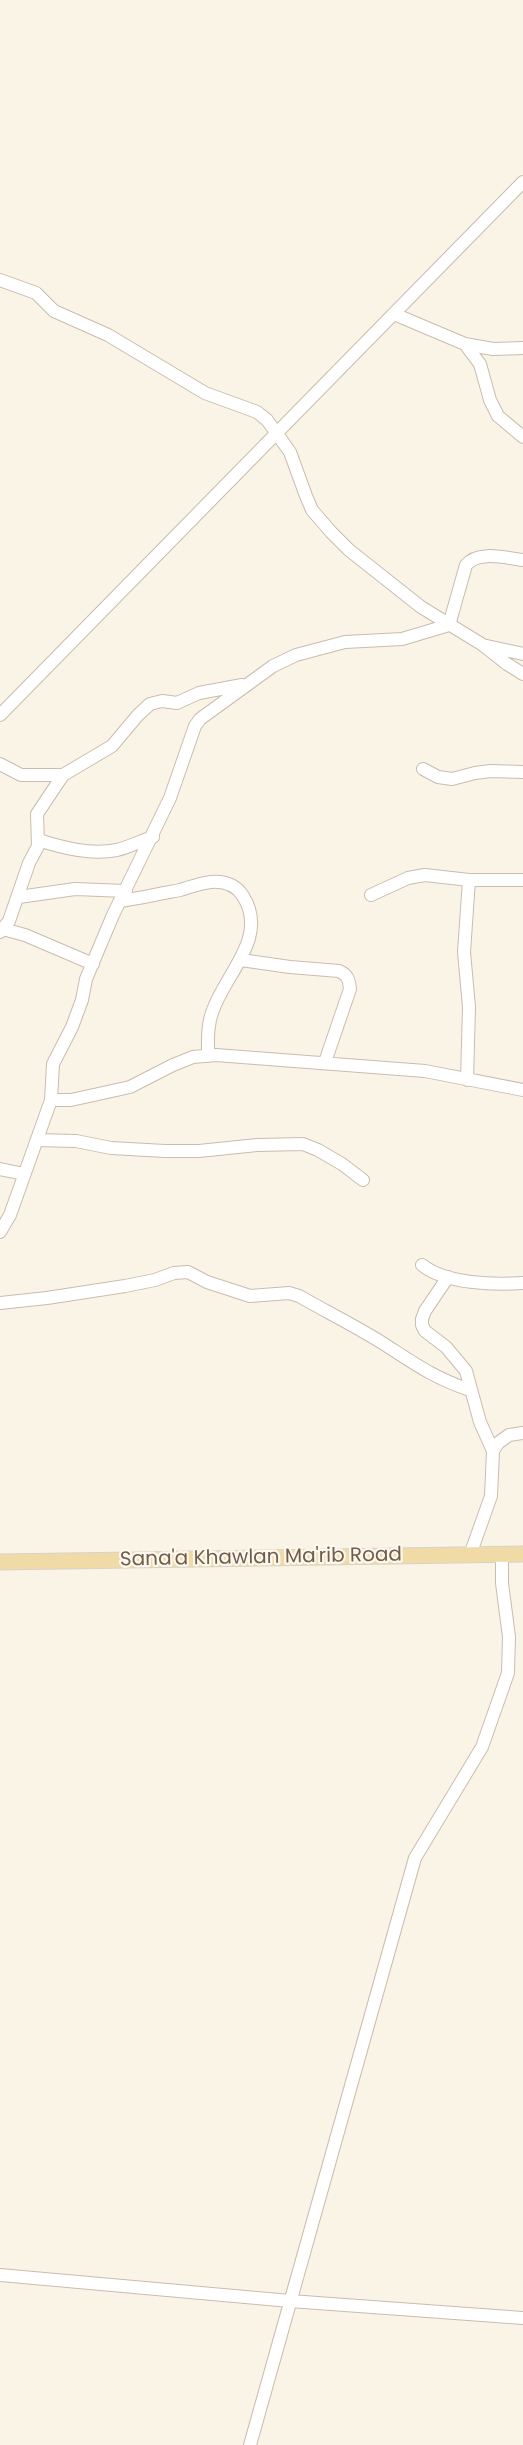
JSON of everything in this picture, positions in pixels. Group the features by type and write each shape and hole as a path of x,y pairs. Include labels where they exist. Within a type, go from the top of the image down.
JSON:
{"main road":[{"name":"Sana'a Khawlan Ma'rib Road","path":"0,1562 523,1554"}],"street":[{"path":"0,715 523,182"},
{"path":"0,280 36,293 54,311 108,335 205,393 250,408 267,420 277,432 294,462 306,496 321,521 349,550 392,585 523,674"},
{"path":"394,314 465,344 493,350 523,348"},
{"path":"465,344 480,364 490,400 498,416 523,437"},
{"path":"449,625 466,565 470,560 477,556 523,560"},
{"path":"0,1232 10,1215 51,1100 53,1064 72,1027 93,964 170,798 195,726 200,719 273,666 321,647 345,642 402,639 449,625"},
{"path":"483,645 523,654"},
{"path":"93,964 25,935 1,931 9,921 19,897 38,840 37,814 63,775 112,746 150,704 162,701 177,703 199,693 247,684"},
{"path":"0,764 21,775 63,775"},
{"path":"423,769 438,777 452,779 475,772 523,772"},
{"path":"38,840 76,850 99,852 120,850 153,837"},
{"path":"370,895 388,885 425,875 469,880 523,880"},
{"path":"467,1080 469,1007 464,952 469,880"},
{"path":"19,897 75,889 149,897 211,882 232,885 240,892 249,906 251,931 241,960 213,1009 209,1025 208,1056"},
{"path":"241,960 339,971 346,974 350,980 350,989 325,1062"},
{"path":"51,1100 71,1100 130,1087 193,1057 208,1056 325,1062 404,1071 424,1071 523,1089"},
{"path":"37,1140 76,1141 111,1148 188,1151 303,1144 342,1164 363,1180"},
{"path":"0,1169 24,1174"},
{"path":"422,1265 448,1277 478,1282 523,1283"},
{"path":"0,1302 47,1298 113,1288 155,1280 174,1273 188,1272 207,1282 250,1296 289,1293 299,1296 384,1344 443,1381 470,1390"},
{"path":"448,1277 425,1311 422,1325 425,1331 446,1347 466,1371 480,1422 493,1451 491,1496 486,1516 476,1532 470,1555"},
{"path":"493,1451 498,1443 509,1435 523,1433"},
{"path":"250,2445 415,1858 482,1748 508,1673 509,1637 502,1583 502,1554"},
{"path":"0,2275 290,2301 523,2318"}]}
